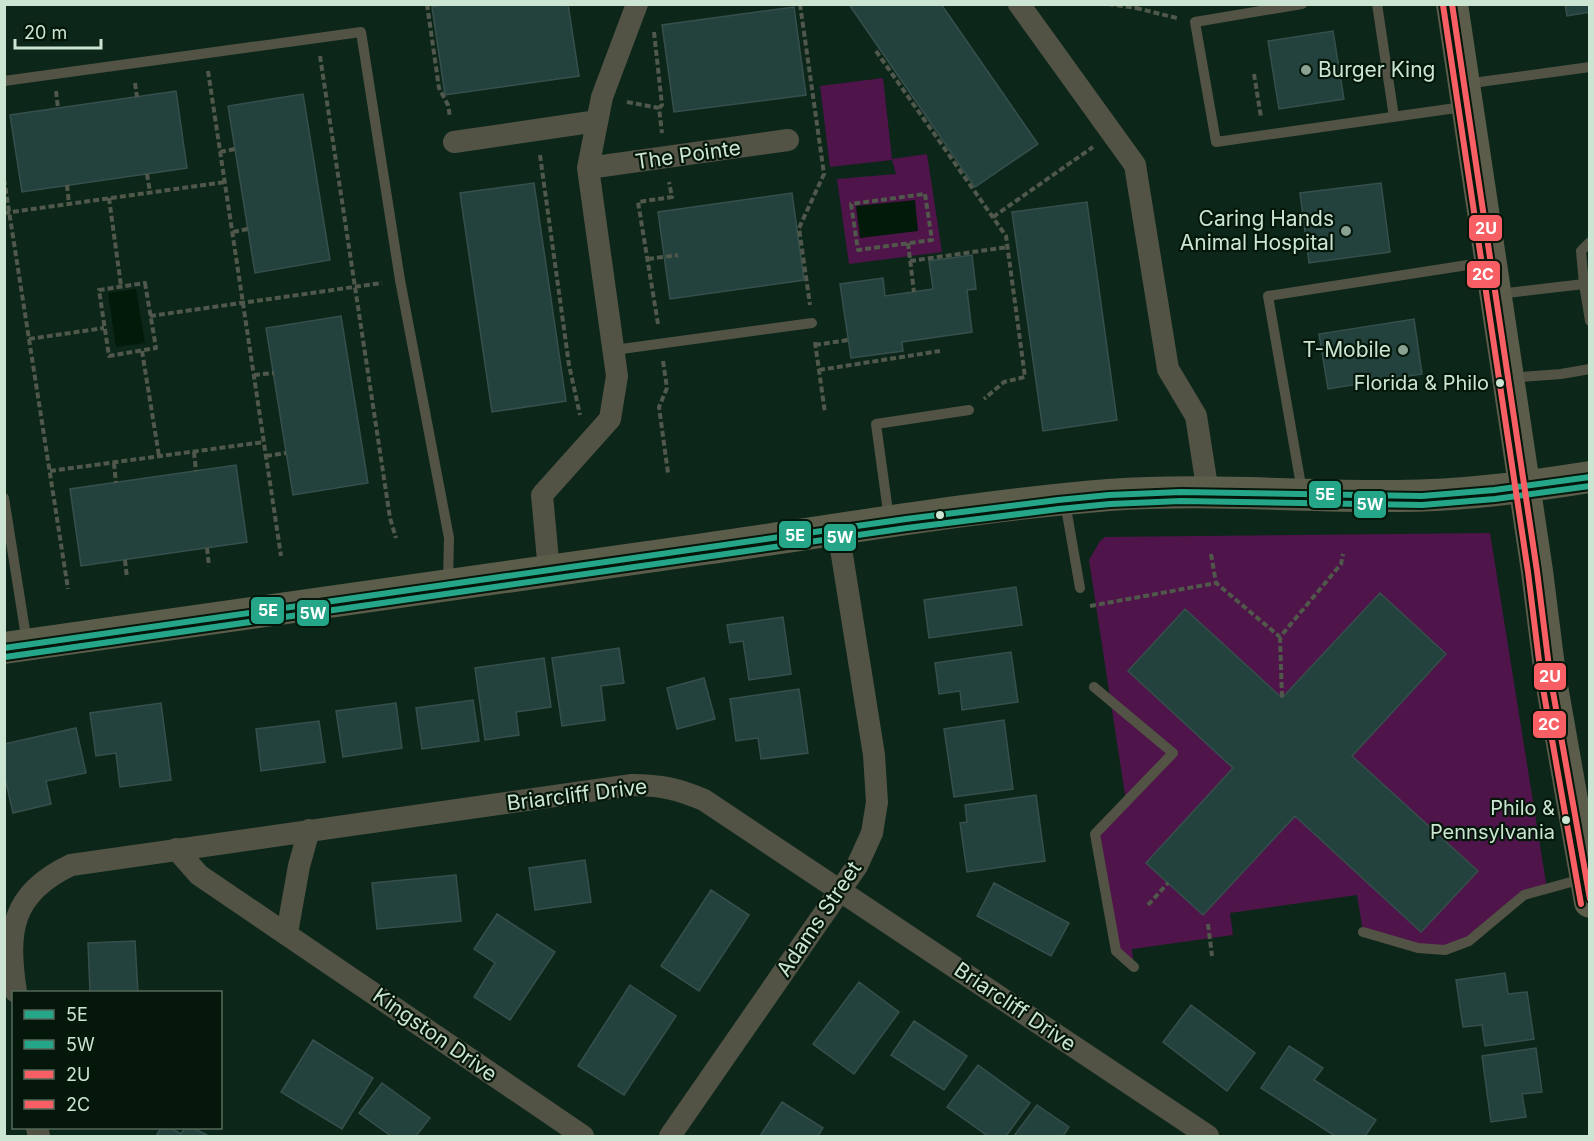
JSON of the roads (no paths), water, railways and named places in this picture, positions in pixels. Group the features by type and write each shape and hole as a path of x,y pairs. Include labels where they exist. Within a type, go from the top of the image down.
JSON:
{"street":[{"path":"549,571 542,495 610,419 617,376 588,168 602,97 637,4"},
{"path":"1018,4 1135,165 1168,369 1196,416 1209,493"},
{"path":"1452,4 1551,675 1588,886"},
{"path":"454,142 597,121"},
{"name":"The Pointe","path":"588,168 788,140"},
{"path":"16,646 890,523 988,507 1113,495 1209,493 1437,495 1524,487 1590,477"},
{"name":"Adams Street","path":"670,1137 841,891 857,866 872,833 877,802 874,755 838,530"},
{"name":"Briarcliff Drive","path":"12,983 12,931 19,912 37,886 52,874 71,865 632,785 658,785 678,789 704,800 1208,1137"},
{"path":"287,933 299,866 309,830"},
{"name":"Kingston Drive","path":"176,849 199,875 583,1137"}],"lane":[{"path":"1302,4 1195,22 1216,142 1394,117 1467,95 1590,67"},
{"path":"1377,4 1394,117"},
{"path":"4,81 361,32 400,280 449,538 448,585"},
{"path":"1589,319 1587,283 1581,251 1590,242"},
{"path":"1303,495 1268,296 1490,261"},
{"path":"1495,295 1587,283"},
{"path":"614,350 812,323"},
{"path":"1508,379 1590,369"},
{"path":"890,523 876,424 969,411"},
{"path":"4,498 16,646"},
{"path":"1065,500 1080,588"},
{"path":"1094,687 1173,753 1095,834 1116,951 1134,968"},
{"path":"1363,933 1418,948 1445,950 1469,941 1524,895 1588,886"}],"place":[{"name":"Burger King","path":"1306,70"},
{"name":"Caring Hands Animal Hospital","path":"1346,231"},
{"name":"T-Mobile","path":"1403,350"},
{"name":"Florida & Philo","path":"1500,383"},
{"name":"Philo & Pennsylvania","path":"1566,820"}]}
